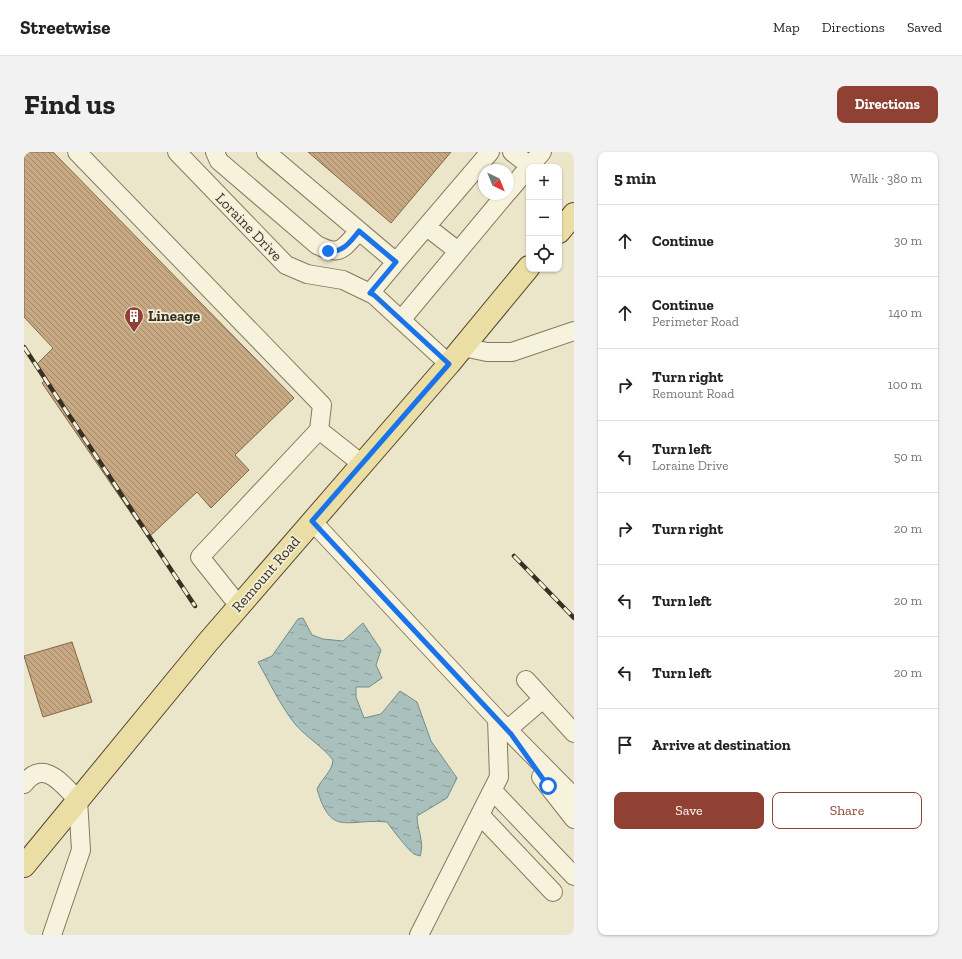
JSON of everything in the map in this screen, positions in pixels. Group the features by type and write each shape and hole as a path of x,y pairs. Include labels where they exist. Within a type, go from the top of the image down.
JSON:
{"main road":[{"path":"562,228 574,214"},
{"name":"Remount Road","path":"24,866 239,606 449,364 526,271"}],"street":[{"path":"77,152 322,405 319,430 200,557 239,606"},
{"name":"Loraine Drive","path":"177,152 286,266 307,274 344,280 370,293 449,364"},
{"path":"215,152 219,161 317,245 328,251 335,252 342,249 359,231"},
{"path":"266,152 396,262"},
{"path":"370,293 490,152"},
{"path":"512,152 526,164"},
{"path":"532,164 542,152"},
{"path":"514,185 526,171"},
{"path":"401,320 501,200"},
{"path":"427,226 458,251"},
{"path":"463,347 487,352 512,352 574,331"},
{"path":"319,430 362,464"},
{"path":"312,521 505,728 574,797"},
{"path":"526,680 574,733"},
{"path":"419,935 481,816 499,777 505,728 543,699"},
{"path":"505,728 574,819"},
{"path":"24,784 36,774 45,772 56,778 78,800 81,850 52,935"},
{"path":"493,791 574,876"},
{"path":"481,816 553,892"}],"water":[{"path":"303,618 312,635 323,639 343,641 363,623 381,650 376,665 382,678 369,687 356,687 356,697 364,718 381,714 400,691 417,702 431,741 457,778 447,798 417,816 422,846 420,856 414,854 408,849 387,822 342,822 335,820 328,814 322,804 317,789 329,772 333,760 295,724 280,702 258,662 272,656 298,619"}],"building":[{"name":"Lineage","path":"24,152 53,152 294,398 235,455 249,470 211,508 197,492 148,538 42,383 47,378 37,364 53,348 24,317"},
{"path":"308,152 451,152 391,223"},
{"path":"72,642 92,702 43,717 24,656"}],"railway":[{"path":"24,347 195,606"},
{"path":"514,556 574,618"}],"place":[{"name":"Lineage","path":"134,333"}],"route":[{"path":"328,251 335,252 342,249 359,231 396,262 370,293 449,364 312,521 511,734 548,786"}]}
